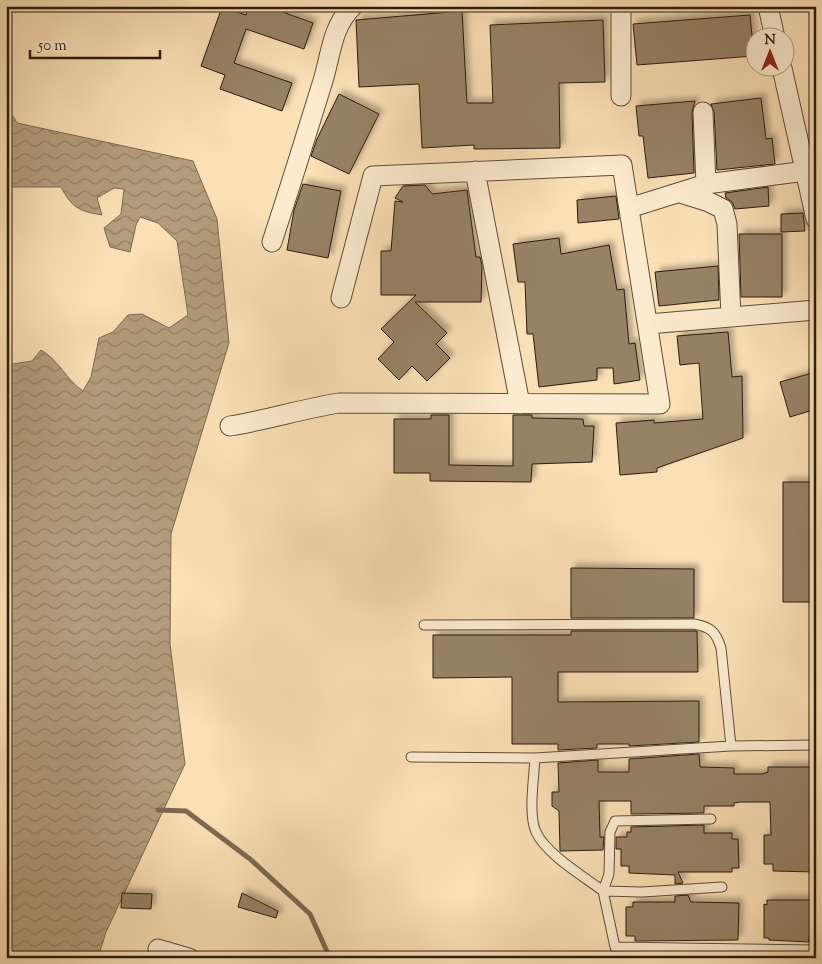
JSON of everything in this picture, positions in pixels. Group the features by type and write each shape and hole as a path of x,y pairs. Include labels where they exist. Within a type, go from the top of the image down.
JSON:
{"street":[{"path":"272,242 324,78 333,37 343,16 353,6"},
{"path":"621,6 622,96"},
{"path":"768,6 773,28"},
{"path":"784,78 816,219"},
{"path":"703,112 706,184"},
{"path":"230,426 263,421 313,407 339,403 660,404 622,164 373,176 341,298"},
{"path":"475,171 520,404"},
{"path":"629,208 706,184 806,171"},
{"path":"680,193 710,202 723,209 727,224 731,317"},
{"path":"648,324 816,310"},
{"path":"158,949 189,958"}],"lane":[{"path":"424,625 694,624 708,626 717,635 721,648 731,746"},
{"path":"411,756 535,758 731,746 816,745"},
{"path":"535,758 532,818 535,832 545,846 603,891 642,892 722,887"},
{"path":"711,819 616,821 610,832 609,874 603,891 615,947 816,950"}],"water":[{"path":"6,104 17,123 193,161 217,219 229,343 171,534 170,644 185,764 106,932 98,958 6,958 6,365 32,361 41,350 48,354 72,382 83,391 91,377 99,338 113,332 128,315 142,314 169,328 188,315 177,241 158,223 140,217 136,225 130,252 110,247 104,228 121,214 124,189 114,188 97,198 102,215 87,212 77,207 69,200 61,187 6,187"}],"building":[{"path":"249,6 266,6 313,23 304,49 246,29 234,63 292,83 282,111 220,89 225,75 201,66 222,7 246,15"},
{"path":"462,11 467,103 493,103 490,25 603,20 605,82 559,83 560,148 474,149 474,145 422,148 419,84 359,87 356,20"},
{"path":"750,15 751,28 744,28 744,57 637,65 633,24"},
{"path":"339,94 379,114 349,174 311,156 317,139"},
{"path":"761,98 766,139 772,138 775,164 717,170 714,112 711,104"},
{"path":"695,101 692,112 694,173 648,178 643,136 639,136 636,106"},
{"path":"303,184 341,191 328,258 287,250 294,210"},
{"path":"425,185 432,194 467,190 476,257 480,257 482,265 481,302 415,302 447,333 436,344 450,358 427,381 412,366 399,380 378,359 394,342 381,329 416,295 381,295 381,251 391,251 395,201 403,202 395,198 403,186"},
{"path":"768,187 769,206 735,209 732,202 726,198 725,193"},
{"path":"616,196 619,219 578,223 577,200"},
{"path":"803,213 805,231 781,232 781,214"},
{"path":"739,234 782,234 782,297 741,297"},
{"path":"559,238 561,254 609,245 617,290 624,289 629,344 635,343 640,380 614,384 613,368 597,368 597,380 539,387 533,334 527,334 525,282 518,282 513,244"},
{"path":"718,266 719,300 659,306 655,272"},
{"path":"728,332 732,377 742,376 743,438 657,468 657,472 620,475 616,423 654,420 654,423 703,419 699,363 680,365 677,336"},
{"path":"816,372 816,409 790,417 780,382"},
{"path":"431,415 449,415 449,465 513,466 513,415 532,415 532,418 583,419 584,426 594,426 592,462 532,464 531,482 430,481 430,473 394,473 394,419 431,419"},
{"path":"783,482 816,482 816,602 783,602"},
{"path":"571,568 694,569 694,618 571,618"},
{"path":"571,631 697,631 698,672 558,672 558,702 699,701 699,742 629,746 629,744 597,744 597,748 558,750 558,744 512,744 512,677 433,678 433,635 571,635"},
{"path":"699,754 700,767 734,768 734,774 762,774 768,772 768,767 816,767 816,872 773,871 773,864 764,864 764,835 771,835 770,802 740,802 734,803 734,806 704,806 704,813 631,814 631,801 599,801 600,837 604,837 603,850 560,851 559,811 552,806 552,792 559,792 558,763 598,760 598,772 629,772 629,759"},
{"path":"704,825 704,833 732,833 732,839 738,839 739,868 732,868 732,872 678,872 683,883 675,884 675,875 629,873 629,866 621,866 621,849 616,849 616,837 627,837 627,832 631,832 631,827"},
{"path":"122,893 152,894 151,909 121,908"},
{"path":"242,893 278,911 276,918 238,907"},
{"path":"688,895 691,902 739,903 738,940 635,941 635,936 626,936 626,907 633,907 633,902 675,902 675,896"},
{"path":"767,900 816,900 816,936 809,936 809,942 769,940 769,938 764,938 764,904 767,905"}],"waterway":[{"path":"158,810 186,811 250,859 310,914 330,958"}]}
